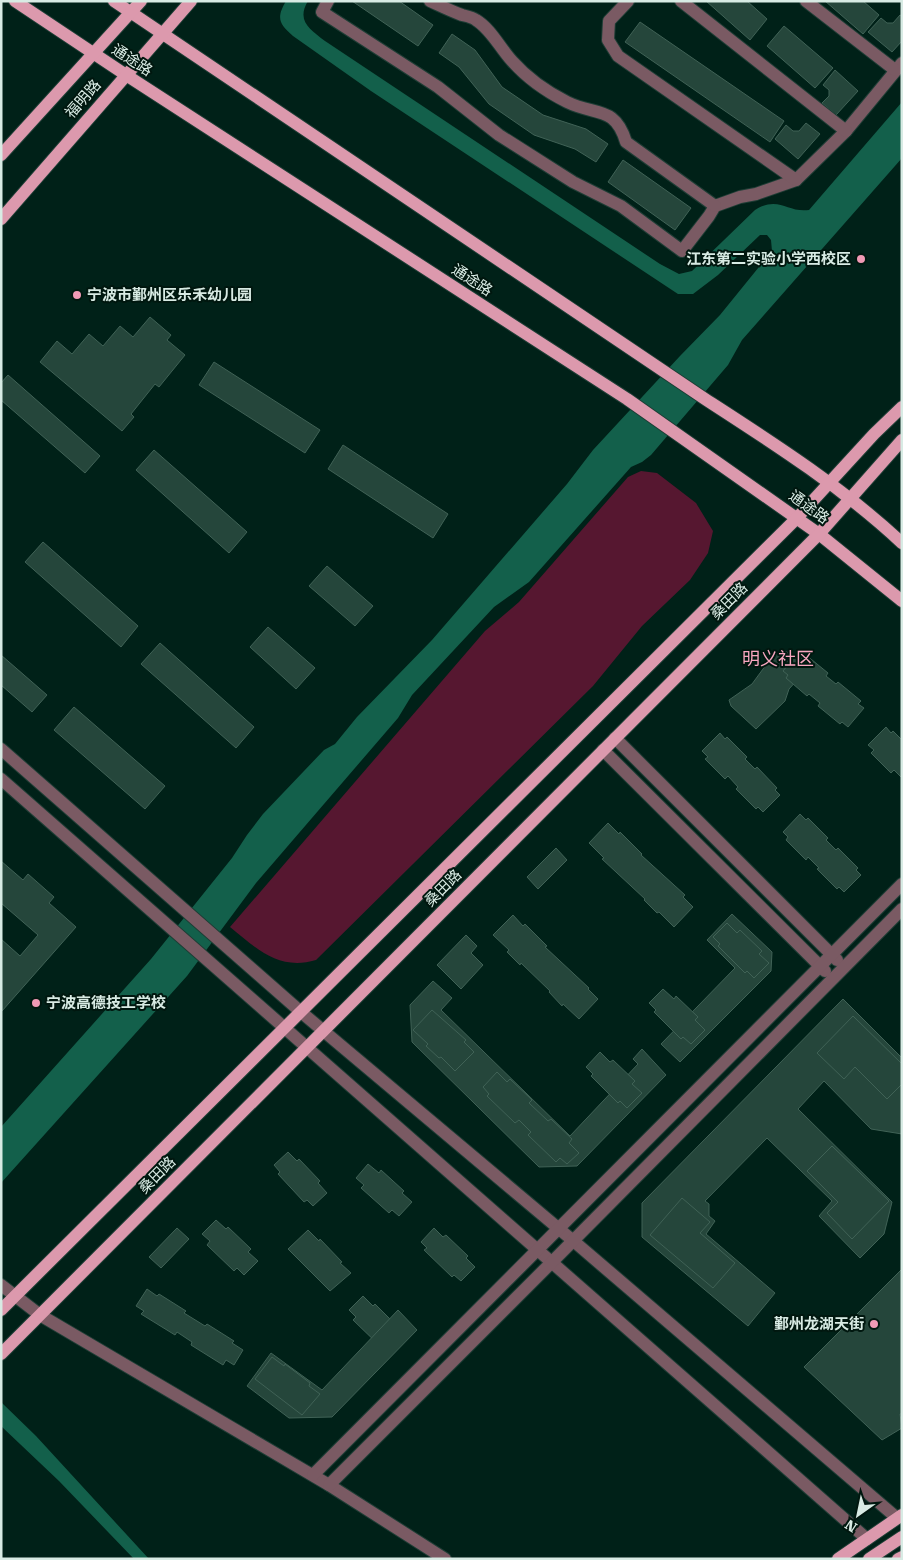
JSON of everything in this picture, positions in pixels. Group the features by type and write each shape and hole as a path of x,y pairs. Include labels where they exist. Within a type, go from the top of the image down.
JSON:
{"main road":[{"name":"通途路","path":"15,1 126,76 627,399 819,534 902,601"},
{"name":"通途路","path":"114,1 705,399 793,456 850,498 902,543"},
{"name":"福明路","path":"1,154 141,1"},
{"name":"福明路","path":"1,220 191,1"},
{"name":"桑田路","path":"1,1310 797,518 902,406"},
{"name":"桑田路","path":"1,1354 819,534 902,440"},
{"path":"838,1559 899,1517"},
{"path":"869,1559 902,1537"},
{"path":"898,1559 902,1556"}],"street":[{"path":"328,1 322,12 438,87 499,135 574,182 621,206 682,251 709,216 714,206 796,180 846,131 899,66 806,1"},
{"path":"430,1 476,20 533,82 568,102 614,119 622,129 626,142 714,206"},
{"path":"628,1 609,21 608,40 618,56 796,180"},
{"path":"681,1 846,131"},
{"path":"615,738 844,967"},
{"path":"1,749 323,1031 899,1517"},
{"path":"603,750 833,978"},
{"path":"1,779 867,1539"},
{"path":"313,1475 902,884"},
{"path":"328,1484 552,1262 902,909"},
{"path":"1,1285 40,1315 328,1484 445,1559"}],"shaded area":[{"path":"286,1 308,1 303,14 306,24 325,41 660,264 679,274 692,271 755,210 763,206 777,204 795,209 809,210 902,102 902,158 742,340 728,365 651,455 631,467 529,582 494,607 412,695 398,718 256,883 187,976 1,1183 1,1127 151,959 232,858 263,814 324,750 335,744 357,717 432,640 567,484 593,450 720,315 772,251 771,240 767,235 760,235 718,275 693,294 678,294 371,91 293,36 280,20"},
{"path":"641,471 657,473 696,503 713,531 708,553 690,580 642,626 593,686 316,960 291,963 269,956 230,927 485,631 519,602 628,477"},
{"path":"1,1402 36,1436 149,1559 134,1559 59,1481 1,1426"}],"building":[{"path":"352,1 399,1 433,25 418,46"},
{"path":"706,1 747,1 767,19 750,40"},
{"path":"825,1 863,1 879,15 863,34"},
{"path":"900,15 902,16 902,41 892,52 868,32 881,18 887,23 893,23"},
{"path":"640,22 784,121 770,142 625,42"},
{"path":"784,26 833,68 815,88 767,46"},
{"path":"452,34 475,50 502,87 543,115 586,129 608,144 596,162 575,149 534,135 489,104 459,67 439,53"},
{"path":"835,70 858,91 836,115 822,103 829,96 829,90 823,85"},
{"path":"806,123 820,134 798,159 775,139 786,125 793,131 799,131"},
{"path":"623,160 691,208 675,230 608,182"},
{"path":"150,317 171,335 167,340 185,355 159,387 155,384 131,414 134,417 122,431 40,362 57,341 72,354 89,334 103,346 120,326 133,337"},
{"path":"214,362 320,430 305,453 199,385"},
{"path":"8,375 100,456 85,473 1,400 1,383"},
{"path":"343,445 448,514 433,538 328,469"},
{"path":"154,450 247,532 229,553 136,470"},
{"path":"43,542 138,626 121,647 25,562"},
{"path":"327,566 373,606 355,626 309,586"},
{"path":"268,627 315,668 296,689 250,647"},
{"path":"160,643 254,727 236,748 141,664"},
{"path":"784,651 792,654 808,668 789,689 785,701 756,729 731,706 729,700 752,684 774,654"},
{"path":"799,651 828,673 826,676 836,684 838,682 861,701 858,704 864,708 848,727 842,722 840,724 818,706 820,703 809,694 807,696 786,678 788,675 783,671"},
{"path":"1,655 47,695 32,712 1,685"},
{"path":"74,707 165,786 145,809 54,730"},
{"path":"886,727 891,733 893,731 902,740 902,778 894,770 891,773 871,753 874,750 868,745"},
{"path":"720,733 725,739 727,737 747,757 745,759 755,769 757,767 777,788 775,790 780,795 763,812 758,807 756,809 736,789 738,787 728,776 725,779 705,759 708,757 702,751"},
{"path":"800,814 806,820 808,818 828,838 826,840 836,850 838,848 858,868 856,870 861,875 844,892 839,887 837,889 808,857 806,860 786,840 788,837 783,832"},
{"path":"608,823 619,834 620,832 641,855 685,895 683,897 693,907 674,927 602,859 604,858 589,843"},
{"path":"556,848 567,860 538,889 527,877"},
{"path":"1,861 23,880 28,874 54,897 49,903 76,927 2,1011 1,939 20,956 38,935 1,903"},
{"path":"732,914 772,952 771,971 680,1062 661,1044 735,968 707,940"},
{"path":"513,915 523,926 525,924 547,946 545,947 589,988 598,999 579,1019 563,1004 562,1006 550,991 521,963 520,965 507,952 509,950 493,935"},
{"path":"727,923 737,933 740,930 762,951 759,954 769,963 754,978 747,971 745,973 718,946 720,944 713,937"},
{"path":"466,935 477,946 471,953 483,965 461,989 437,965"},
{"path":"433,981 452,998 441,1010 570,1136 638,1064 633,1059 642,1049 666,1075 577,1166 539,1167 412,1042 410,1005"},
{"path":"663,989 674,999 676,996 698,1017 695,1020 705,1030 691,1044 683,1037 681,1039 654,1012 656,1010 649,1003"},
{"path":"843,999 902,1058 902,1134 871,1129 824,1081 798,1109 892,1202 884,1234 860,1258 819,1216 832,1201 767,1138 705,1201 709,1204 709,1216 715,1221 706,1234 775,1293 748,1326 642,1237 642,1203"},
{"path":"432,1010 466,1040 464,1042 474,1052 455,1071 426,1046 428,1044 413,1030"},
{"path":"853,1016 902,1064 902,1084 887,1099 855,1067 844,1079 817,1053"},
{"path":"600,1052 610,1062 613,1060 635,1081 632,1084 642,1093 627,1108 620,1101 618,1103 591,1076 593,1074 586,1067"},
{"path":"497,1072 507,1082 510,1079 532,1100 529,1103 548,1121 551,1119 572,1139 569,1143 579,1153 567,1164 560,1158 556,1162 528,1135 531,1132 519,1120 515,1123 487,1096 489,1094 483,1087"},
{"path":"832,1146 889,1201 852,1239 827,1213 838,1202 807,1171"},
{"path":"288,1152 297,1161 299,1159 320,1181 318,1183 327,1193 313,1206 307,1200 304,1202 278,1174 280,1172 274,1165"},
{"path":"368,1164 379,1173 381,1170 404,1191 402,1193 412,1202 399,1216 392,1210 389,1213 361,1188 364,1185 356,1178"},
{"path":"682,1198 710,1222 700,1233 735,1263 713,1288 650,1235"},
{"path":"216,1220 226,1229 228,1227 251,1249 248,1252 258,1261 244,1275 237,1268 234,1271 207,1245 210,1241 202,1234"},
{"path":"177,1228 189,1239 161,1268 149,1257"},
{"path":"434,1228 443,1237 446,1235 468,1256 466,1258 475,1267 461,1281 454,1275 452,1277 424,1250 427,1248 421,1242"},
{"path":"308,1230 319,1241 320,1239 351,1273 330,1291 288,1249"},
{"name":"鄞州龙湖天街","path":"902,1269 902,1414 900,1414 902,1428 882,1440 804,1367"},
{"path":"147,1289 157,1296 159,1294 186,1311 184,1313 205,1326 207,1324 234,1341 232,1343 243,1350 234,1365 226,1360 223,1365 191,1345 192,1342 177,1332 175,1335 141,1314 144,1311 136,1306"},
{"path":"363,1296 373,1306 375,1304 396,1325 394,1328 404,1337 390,1351 383,1344 381,1347 353,1320 356,1317 349,1310"},
{"path":"398,1310 417,1330 332,1417 289,1418 247,1386 271,1353 322,1390"},
{"path":"272,1357 284,1366 285,1364 310,1383 309,1386 320,1394 302,1415 255,1379"}],"place":[{"name":"江东第二实验小学西校区","path":"861,259"},
{"name":"宁波市鄞州区乐禾幼儿园","path":"77,295"},
{"name":"宁波高德技工学校","path":"36,1003"},
{"name":"鄞州龙湖天街","path":"874,1324"}],"district":[{"name":"明义社区","path":"778,659"}]}
